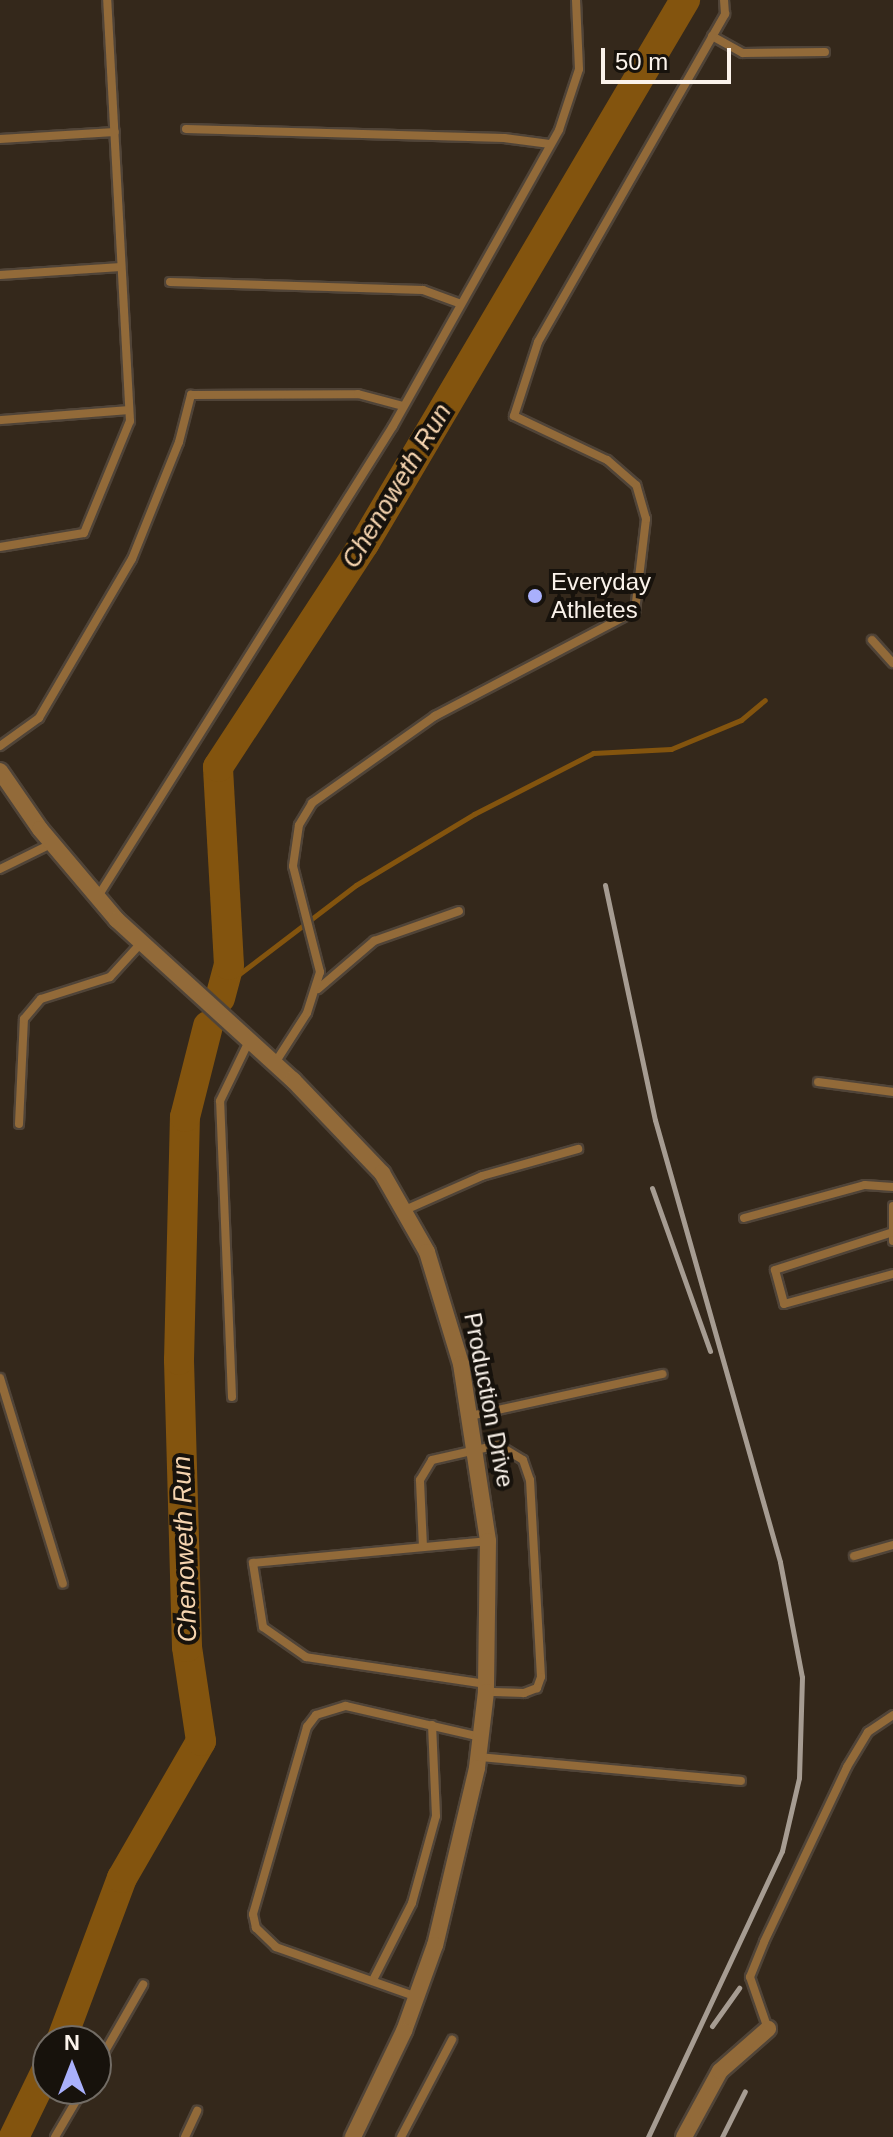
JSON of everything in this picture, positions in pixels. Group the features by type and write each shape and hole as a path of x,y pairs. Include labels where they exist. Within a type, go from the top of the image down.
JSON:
{"street":[{"name":"Production Drive","path":"0,771 51,844 97,898 363,1150 405,1210 446,1304 476,1448 488,1541 486,1688 478,1757 449,1901 418,1997 353,2137"},
{"path":"684,2137 710,2084 768,2029"}],"lane":[{"path":"0,547 84,533 130,421 107,0"},
{"path":"97,898 403,406 550,144 574,95 579,69 576,0"},
{"path":"317,990 320,957 307,919 293,847 312,803 435,716 635,611 646,519 636,485 607,460 514,416 538,342 725,14 724,0"},
{"path":"712,36 743,53 825,52"},
{"path":"186,129 504,138 550,144"},
{"path":"0,139 115,132"},
{"path":"0,275 121,267"},
{"path":"170,282 423,290 461,304"},
{"path":"0,746 39,718 132,559 179,442 191,395 358,394 403,406"},
{"path":"0,420 129,410"},
{"path":"872,640 893,663"},
{"path":"0,869 51,844"},
{"path":"275,1064 317,990 374,941 459,911"},
{"path":"19,1124 24,1019 41,999 110,977 142,942"},
{"path":"232,1397 220,1101 250,1041"},
{"path":"818,1082 893,1092"},
{"path":"405,1210 482,1176 578,1149"},
{"path":"744,1218 865,1185 893,1187"},
{"path":"893,1206 891,1237 775,1270 784,1304 893,1274"},
{"path":"470,1416 662,1374"},
{"path":"0,1378 63,1584"},
{"path":"423,1547 420,1480 432,1460 476,1448 510,1448 523,1460 530,1480 539,1614 537,1688 524,1693 486,1688 306,1657 263,1627 253,1563 488,1541"},
{"path":"854,1556 893,1545"},
{"path":"418,1997 276,1947 256,1928 253,1914 307,1727 316,1715 346,1706 480,1737"},
{"path":"768,2029 750,1977 847,1767 868,1732 893,1715"},
{"path":"373,1980 412,1903 436,1816 432,1725"},
{"path":"478,1757 741,1781"},
{"path":"112,2039 143,1985"},
{"path":"401,2137 452,2040"},
{"path":"55,2137 74,2105"},
{"path":"185,2137 197,2111"}],"waterway":[{"name":"Chenoweth Run","path":"220,998 229,965 218,767 364,544 685,0"},
{"path":"226,984 356,885 474,814 593,753 671,749 741,720 765,700"},
{"name":"Chenoweth Run","path":"67,2025 122,1878 201,1741 187,1647 179,1360 185,1117 208,1026"},
{"name":"Chenoweth Run","path":"14,2137 32,2100"}],"railway":[{"path":"605,885 655,1120 780,1562 802,1677 799,1778 782,1851 648,2137"},
{"path":"652,1188 710,1351"},
{"path":"712,2026 739,1988"},
{"path":"722,2137 745,2091"}],"place":[{"name":"Everyday Athletes","path":"535,596"}]}
